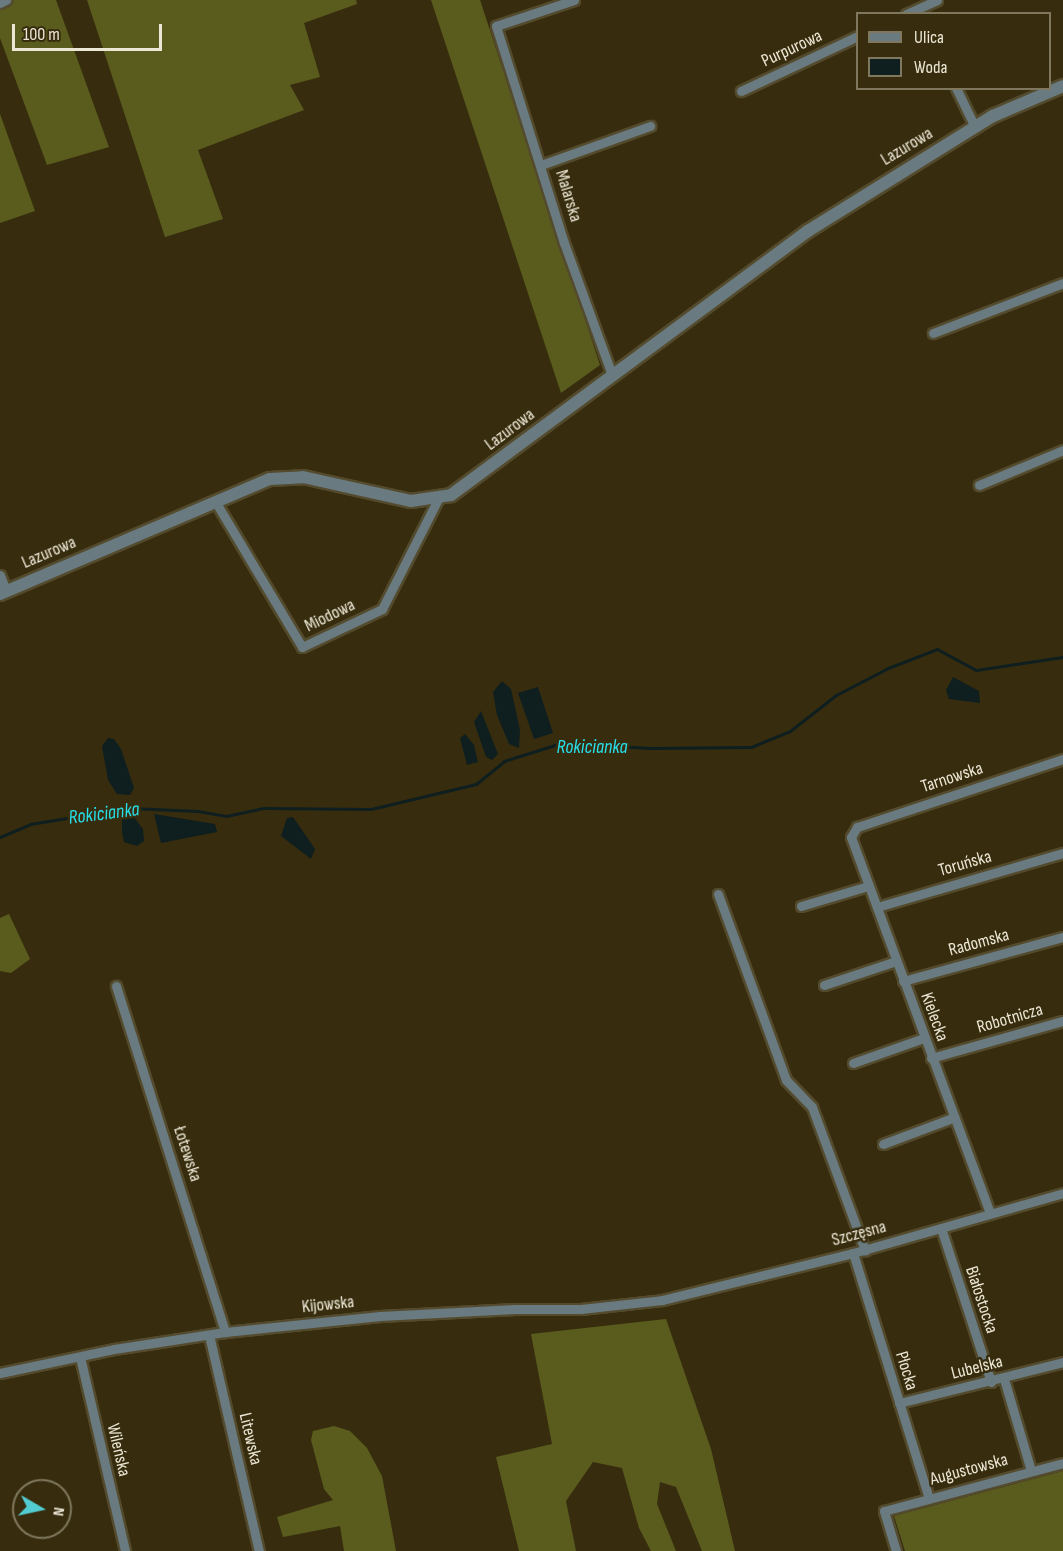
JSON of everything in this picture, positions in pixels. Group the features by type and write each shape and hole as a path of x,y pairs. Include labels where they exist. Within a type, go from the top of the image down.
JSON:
{"street":[{"path":"0,3 6,0"},
{"name":"Malarska","path":"574,0 496,26 612,375"},
{"path":"918,7 938,0"},
{"name":"Purpurowa","path":"741,91 856,37"},
{"name":"Lazurowa","path":"3,592 270,479 287,476 320,479 411,501 438,499 461,489 808,231 979,124 1063,86"},
{"path":"957,90 979,124"},
{"path":"541,165 650,126"},
{"path":"933,333 1063,283"},
{"path":"979,485 1063,450"},
{"name":"Miodowa","path":"215,501 302,647 382,609 438,499"},
{"path":"0,575 3,592"},
{"name":"Tarnowska","path":"853,830 1063,759"},
{"name":"Kielecka","path":"853,830 851,837 868,886 952,1118 990,1213"},
{"name":"Toruńska","path":"877,907 1063,853"},
{"path":"801,906 868,886"},
{"path":"718,894 786,1080 812,1107 865,1250"},
{"name":"Radomska","path":"903,981 1063,937"},
{"path":"824,985 896,961"},
{"name":"Łotewska","path":"116,986 225,1332"},
{"name":"Robotnicza","path":"931,1058 1063,1021"},
{"path":"853,1063 924,1038"},
{"path":"883,1144 952,1118"},
{"name":"Szczęsna","path":"662,1300 865,1250 1063,1193"},
{"name":"Białostocka","path":"941,1228 991,1382"},
{"name":"Płocka","path":"853,1253 929,1498"},
{"name":"Kijowska","path":"0,1373 225,1332 380,1316 513,1309 581,1310 662,1300"},
{"name":"Litewska","path":"209,1335 259,1551"},
{"name":"Wileńska","path":"80,1357 125,1551"},
{"name":"Lubelska","path":"899,1403 1004,1379 1063,1362"},
{"path":"1004,1379 1031,1471"},
{"name":"Augustowska","path":"896,1551 884,1510 1063,1462"}],"shaded area":[{"path":"0,0 56,0 109,147 47,165 0,38"},
{"path":"87,0 356,0 357,4 304,23 320,77 290,85 304,110 198,150 223,219 165,237"},
{"path":"431,0 480,0 600,365 561,393"},
{"path":"0,114 35,211 0,223"},
{"path":"9,914 30,959 11,973 0,971 0,918"},
{"path":"666,1319 711,1449 735,1551 702,1551 676,1487 660,1482 657,1504 676,1551 651,1551 639,1528 622,1468 593,1462 566,1501 576,1551 519,1551 496,1457 552,1444 531,1334"},
{"path":"334,1426 350,1431 367,1448 382,1476 396,1551 344,1551 340,1526 283,1537 277,1517 333,1500 324,1489 311,1440 313,1431"},
{"path":"1063,1471 1063,1551 905,1551 894,1516"}],"water":[{"path":"953,677 979,691 980,703 949,699 946,690"},
{"path":"502,681 511,689 520,730 519,748 509,744 497,715 493,692"},
{"path":"538,687 553,733 534,739 518,693"},
{"path":"481,711 498,754 492,760 486,757 474,722"},
{"path":"465,734 474,745 478,762 467,765 460,738"},
{"path":"108,738 114,739 121,749 134,788 130,795 117,794 108,780 102,746"},
{"path":"130,812 143,829 144,841 137,846 124,842 122,813"},
{"path":"154,814 215,824 217,832 161,843"},
{"path":"293,817 315,849 311,859 281,836 287,818"}],"waterway":[{"name":"Rokicianka","path":"0,837 30,824 129,808 198,811 226,816 264,808 371,809 476,784 504,761 561,743 650,748 751,747 790,731 836,695 888,668 937,649 976,670 1063,657"}]}
